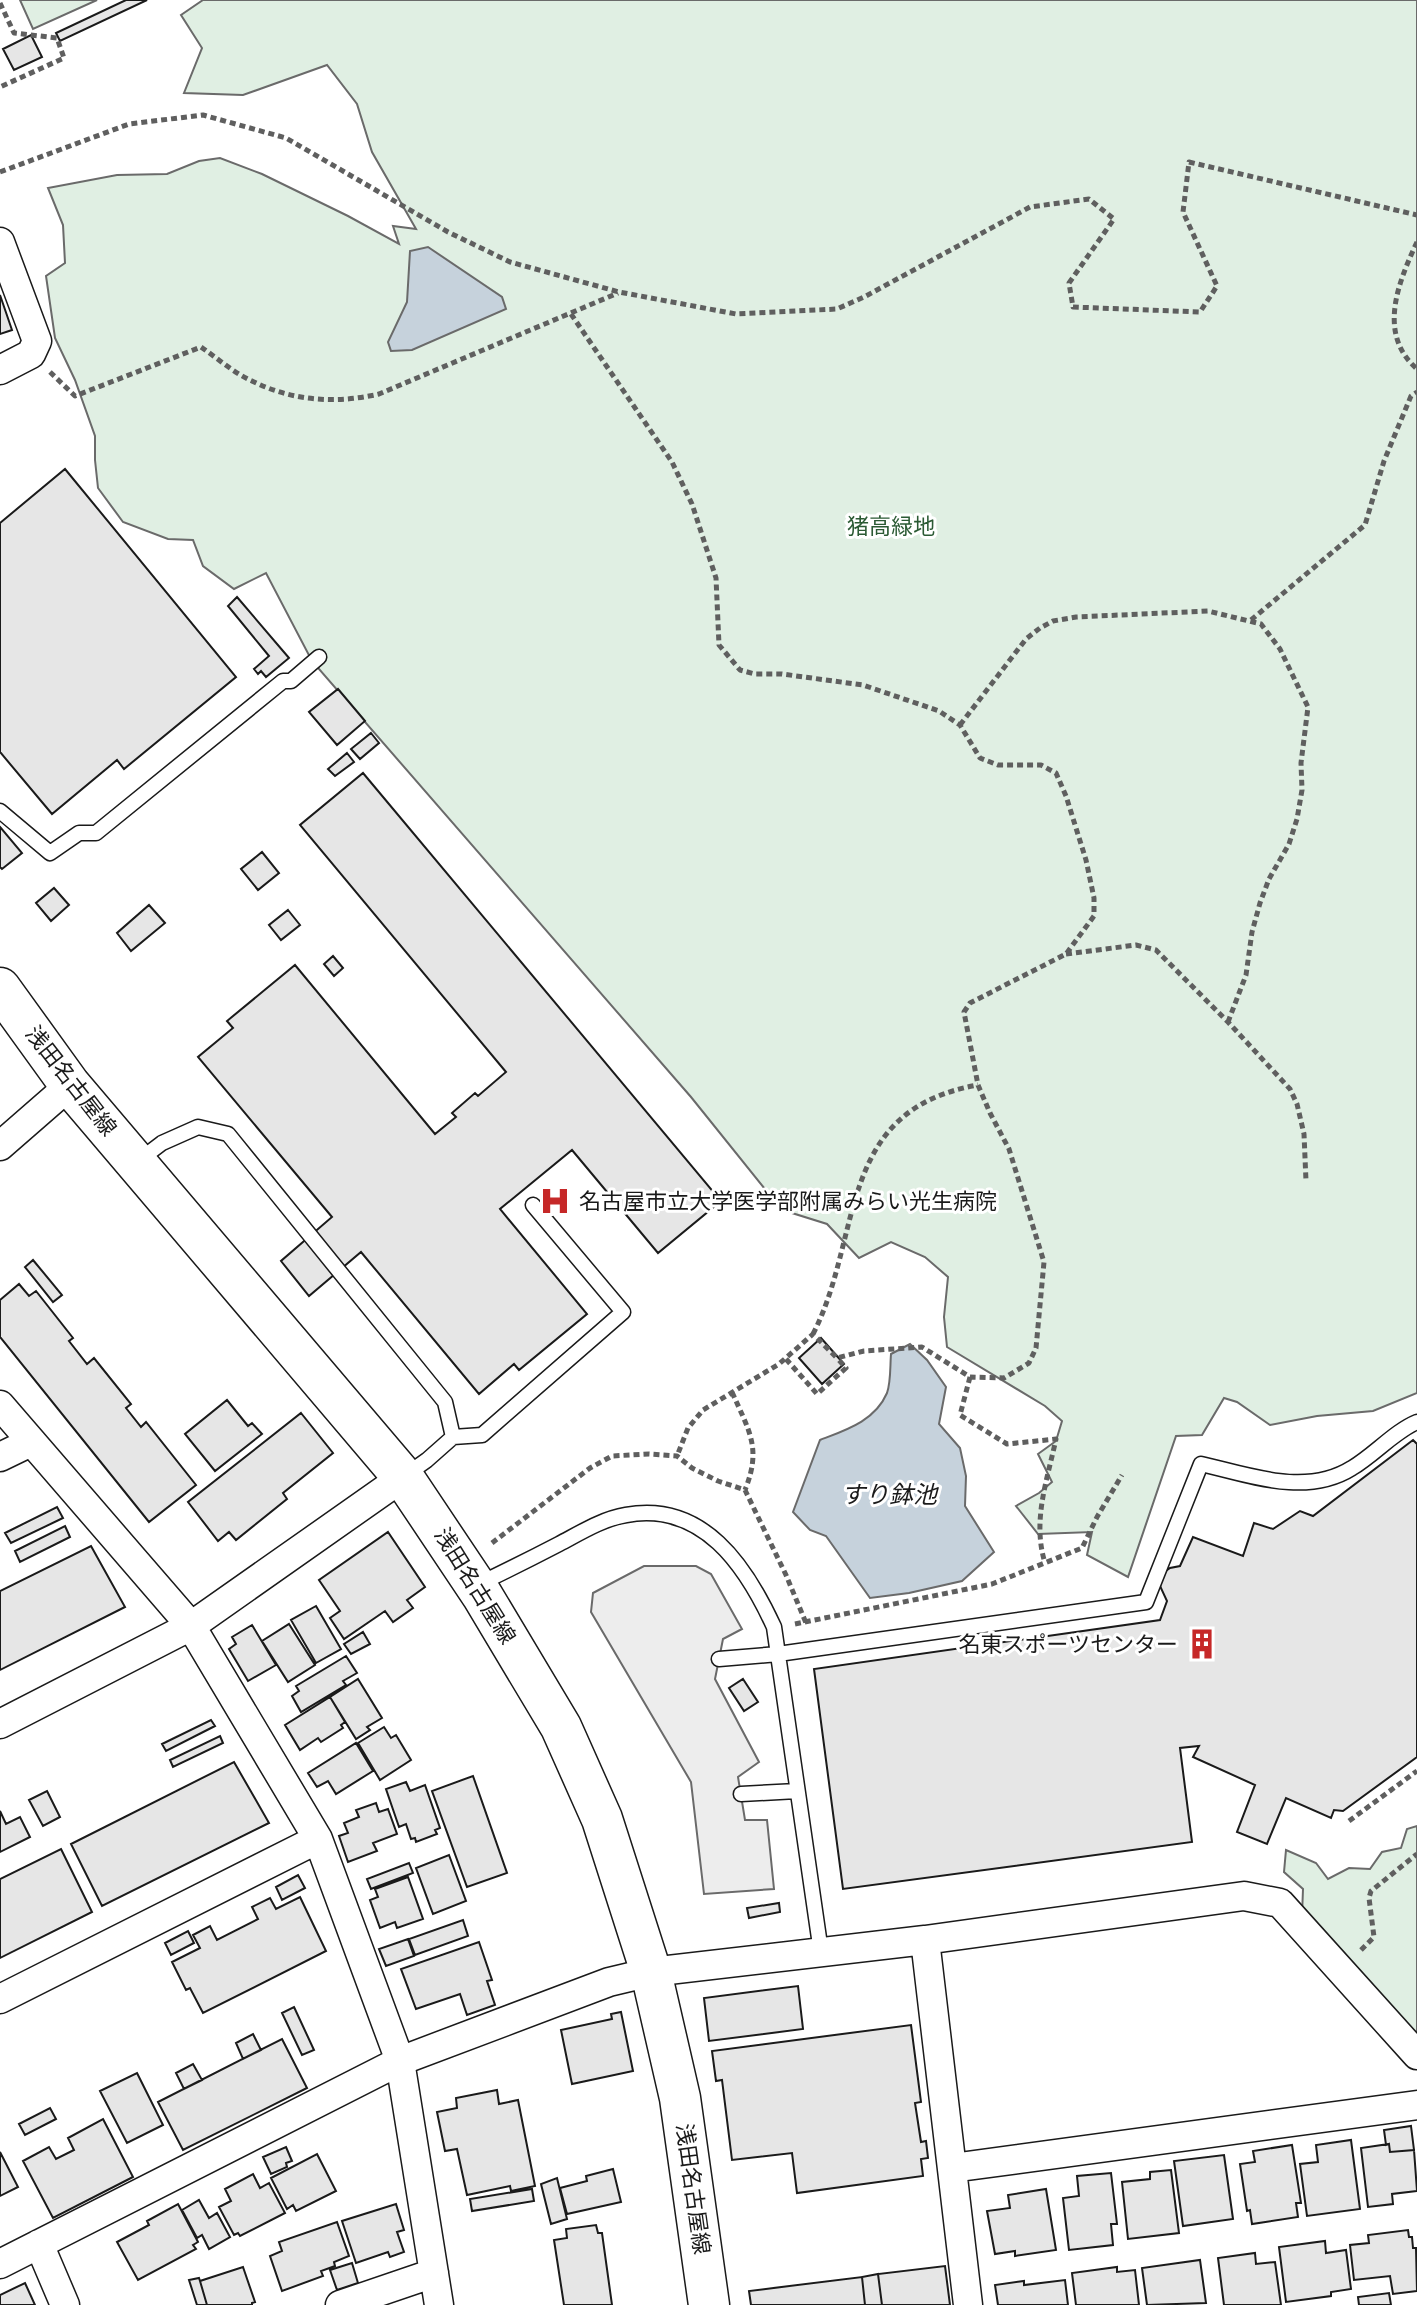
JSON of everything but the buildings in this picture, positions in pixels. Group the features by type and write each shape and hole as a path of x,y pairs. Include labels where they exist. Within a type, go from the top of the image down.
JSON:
{"main road":[{"name":"浅田名古屋線","path":"0,988 70,1085 403,1477 476,1585 561,1727 602,1819 651,1972 680,2098 709,2305"}],"street":[{"path":"0,242 37,341 31,354 0,370"},
{"path":"0,1146 70,1085"},
{"path":"0,1405 191,1626 318,1839 400,2061 439,2305"},
{"path":"0,1457 31,1442"},
{"path":"0,1724 191,1626 403,1477"},
{"path":"0,1999 318,1839"},
{"path":"0,2264 400,2061 609,1982 651,1972 925,1940 1244,1896 1280,1903 1417,2055"},
{"path":"925,1940 968,2305"},
{"path":"952,2168 1417,2105"},
{"path":"39,2244 65,2305"},
{"path":"340,2305 434,2273"}],"lane":[{"path":"0,811 50,853 79,833 96,833 283,681 291,681 319,657"},
{"path":"137,1162 162,1143 198,1127 228,1134 445,1402 453,1437"},
{"path":"403,1477 453,1437 482,1435 623,1312 533,1205"},
{"path":"719,1659 778,1654 1146,1602 1201,1464 1271,1480 1301,1483 1326,1480 1350,1470 1417,1422"},
{"path":"476,1585 595,1525 627,1515 665,1514 699,1526 729,1552 761,1600 774,1627 821,1952"},
{"path":"741,1794 797,1791"}],"path":[{"path":"0,3 14,33 57,38 64,58 0,87"},
{"path":"0,172 129,124 203,115 286,138 448,232 510,262 619,292 736,314 837,309 1030,207 1089,199 1114,219 1069,283 1073,307 1200,312 1217,286 1183,212 1189,162 1417,215"},
{"path":"1417,242 1402,275 1394,309 1394,327 1400,346 1417,369"},
{"path":"31,354 75,396 201,347 251,381 286,394 323,401 359,399 379,394 619,292"},
{"path":"571,314 672,462 692,504 716,578 719,645 740,670 863,685 939,711 960,725 980,758 998,765 1041,765 1056,773 1086,860 1094,898 1094,916 1066,954"},
{"path":"1250,621 1365,525 1384,461 1411,396 1417,392"},
{"path":"960,725 1026,639 1053,621 1076,617 1208,611 1261,624 1280,649 1308,707 1301,763 1302,790 1289,844 1269,879 1260,903 1246,975 1228,1022"},
{"path":"837,1358 864,1351 922,1347 970,1377 1004,1378 1029,1363 1036,1348 1044,1262 1009,1149 978,1085 964,1012 970,1003 1066,954 1136,945 1156,950 1290,1089 1304,1134 1306,1181"},
{"path":"677,1456 688,1428 703,1410 786,1359 813,1334 832,1287 852,1206 866,1167 879,1144 893,1127 933,1098 954,1089 978,1085"},
{"path":"786,1359 817,1394 846,1368 813,1334"},
{"path":"970,1377 960,1415 1007,1444 1056,1439 1038,1525 1045,1563"},
{"path":"732,1392 753,1438 754,1469 745,1490"},
{"path":"774,1627 992,1584 1082,1548 1122,1475"},
{"path":"1349,1821 1417,1771"},
{"path":"1341,1970 1374,1937 1369,1898 1371,1891 1417,1854"}],"green space":[{"path":"20,0 97,0 33,29"},
{"name":"猪高緑地","path":"203,0 1417,0 1417,1393 1373,1411 1317,1416 1270,1425 1237,1402 1224,1398 1202,1435 1176,1436 1128,1577 1087,1555 1092,1532 1038,1534 1016,1506 1052,1482 1038,1454 1056,1441 1062,1421 1045,1406 947,1347 944,1317 948,1277 925,1257 891,1242 859,1258 827,1224 792,1213 773,1199 691,1097 312,661 266,573 234,589 203,566 193,540 168,539 123,522 98,488 95,436 75,380 55,338 46,276 65,263 63,225 48,188 117,175 167,174 199,161 220,158 262,174 399,244 393,226 416,229 372,152 357,104 327,65 243,95 184,93 202,48 181,15"},
{"path":"1417,1826 1417,2037 1302,1916 1303,1889 1284,1872 1286,1850 1316,1863 1328,1879 1349,1868 1370,1869 1382,1852 1401,1848 1407,1829"}],"shaded area":[{"path":"644,1566 696,1566 711,1574 742,1629 723,1639 715,1679 759,1762 738,1777 745,1820 767,1820 774,1889 704,1894 691,1782 591,1612 593,1593"}],"water":[{"path":"428,247 502,297 506,309 412,350 391,351 388,342 407,302 410,251"},
{"name":"すり鉢池","path":"910,1344 927,1360 946,1387 939,1424 960,1448 966,1476 965,1506 994,1552 962,1581 870,1598 826,1536 810,1530 793,1512 820,1440 859,1423 875,1411 887,1393 891,1354"}],"place":[{"name":"名古屋市立大学医学部附属みらい光生病院","path":"555,1201"},
{"name":"名東スポーツセンター","path":"1202,1644"}]}
